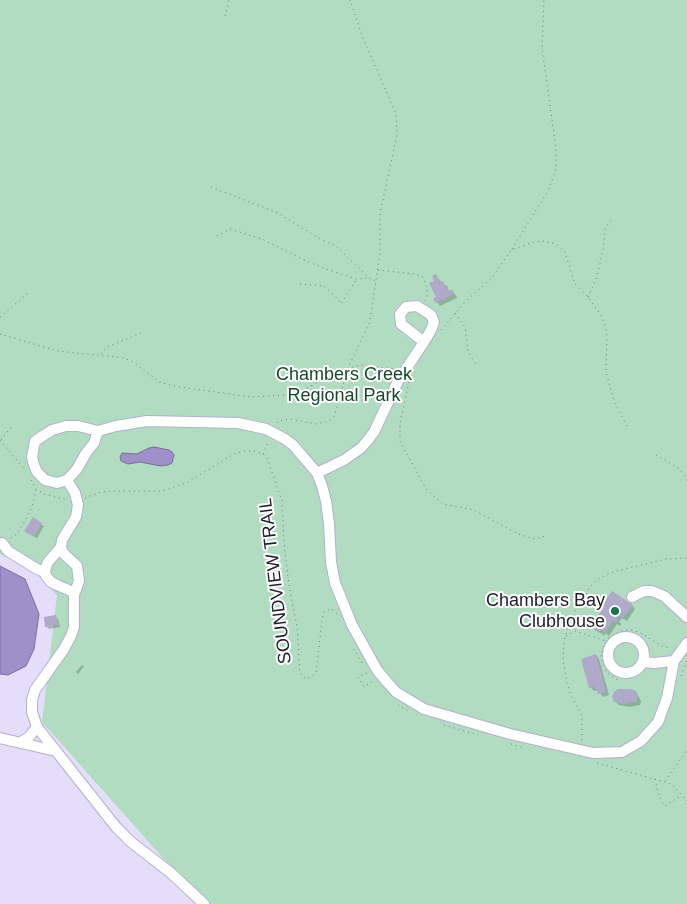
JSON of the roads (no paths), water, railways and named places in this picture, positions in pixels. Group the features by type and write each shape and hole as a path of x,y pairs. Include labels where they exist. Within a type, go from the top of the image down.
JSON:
{"street":[{"path":"317,473 344,460 361,448 368,440 374,432 392,392 424,342 434,322 431,315 422,308 406,307 401,311 399,317 404,328 424,342"},
{"path":"98,431 94,443 77,469 67,480 57,483 45,480 37,472 32,456 35,441 58,427 78,426 98,431 135,422 223,422 253,425 285,438 308,460 317,473 326,501 331,562 335,583 352,624 377,670 387,682 396,692 424,710 520,736 593,753 622,752 641,740 658,722 667,698 676,657 687,643"},
{"path":"67,480 78,501 76,516 62,540 61,547 63,553 74,562 79,570 80,581 75,590 74,627 64,649 35,690 32,700 32,712 37,726 102,810 131,842 171,873 204,904"},
{"path":"2,543 8,551 45,572"},
{"path":"61,547 48,562 45,572 46,576 51,582 71,591 75,590"},
{"path":"632,597 644,591 652,591 664,596 687,617"},
{"path":"644,662 654,664 676,657"},
{"path":"22,742 29,737 37,726"},
{"path":"0,738 56,750"}],"place":[{"name":"Chambers Bay Clubhouse","path":"615,611"}],"park label":[{"name":"Chambers Creek Regional Park","path":"344,385"}]}
